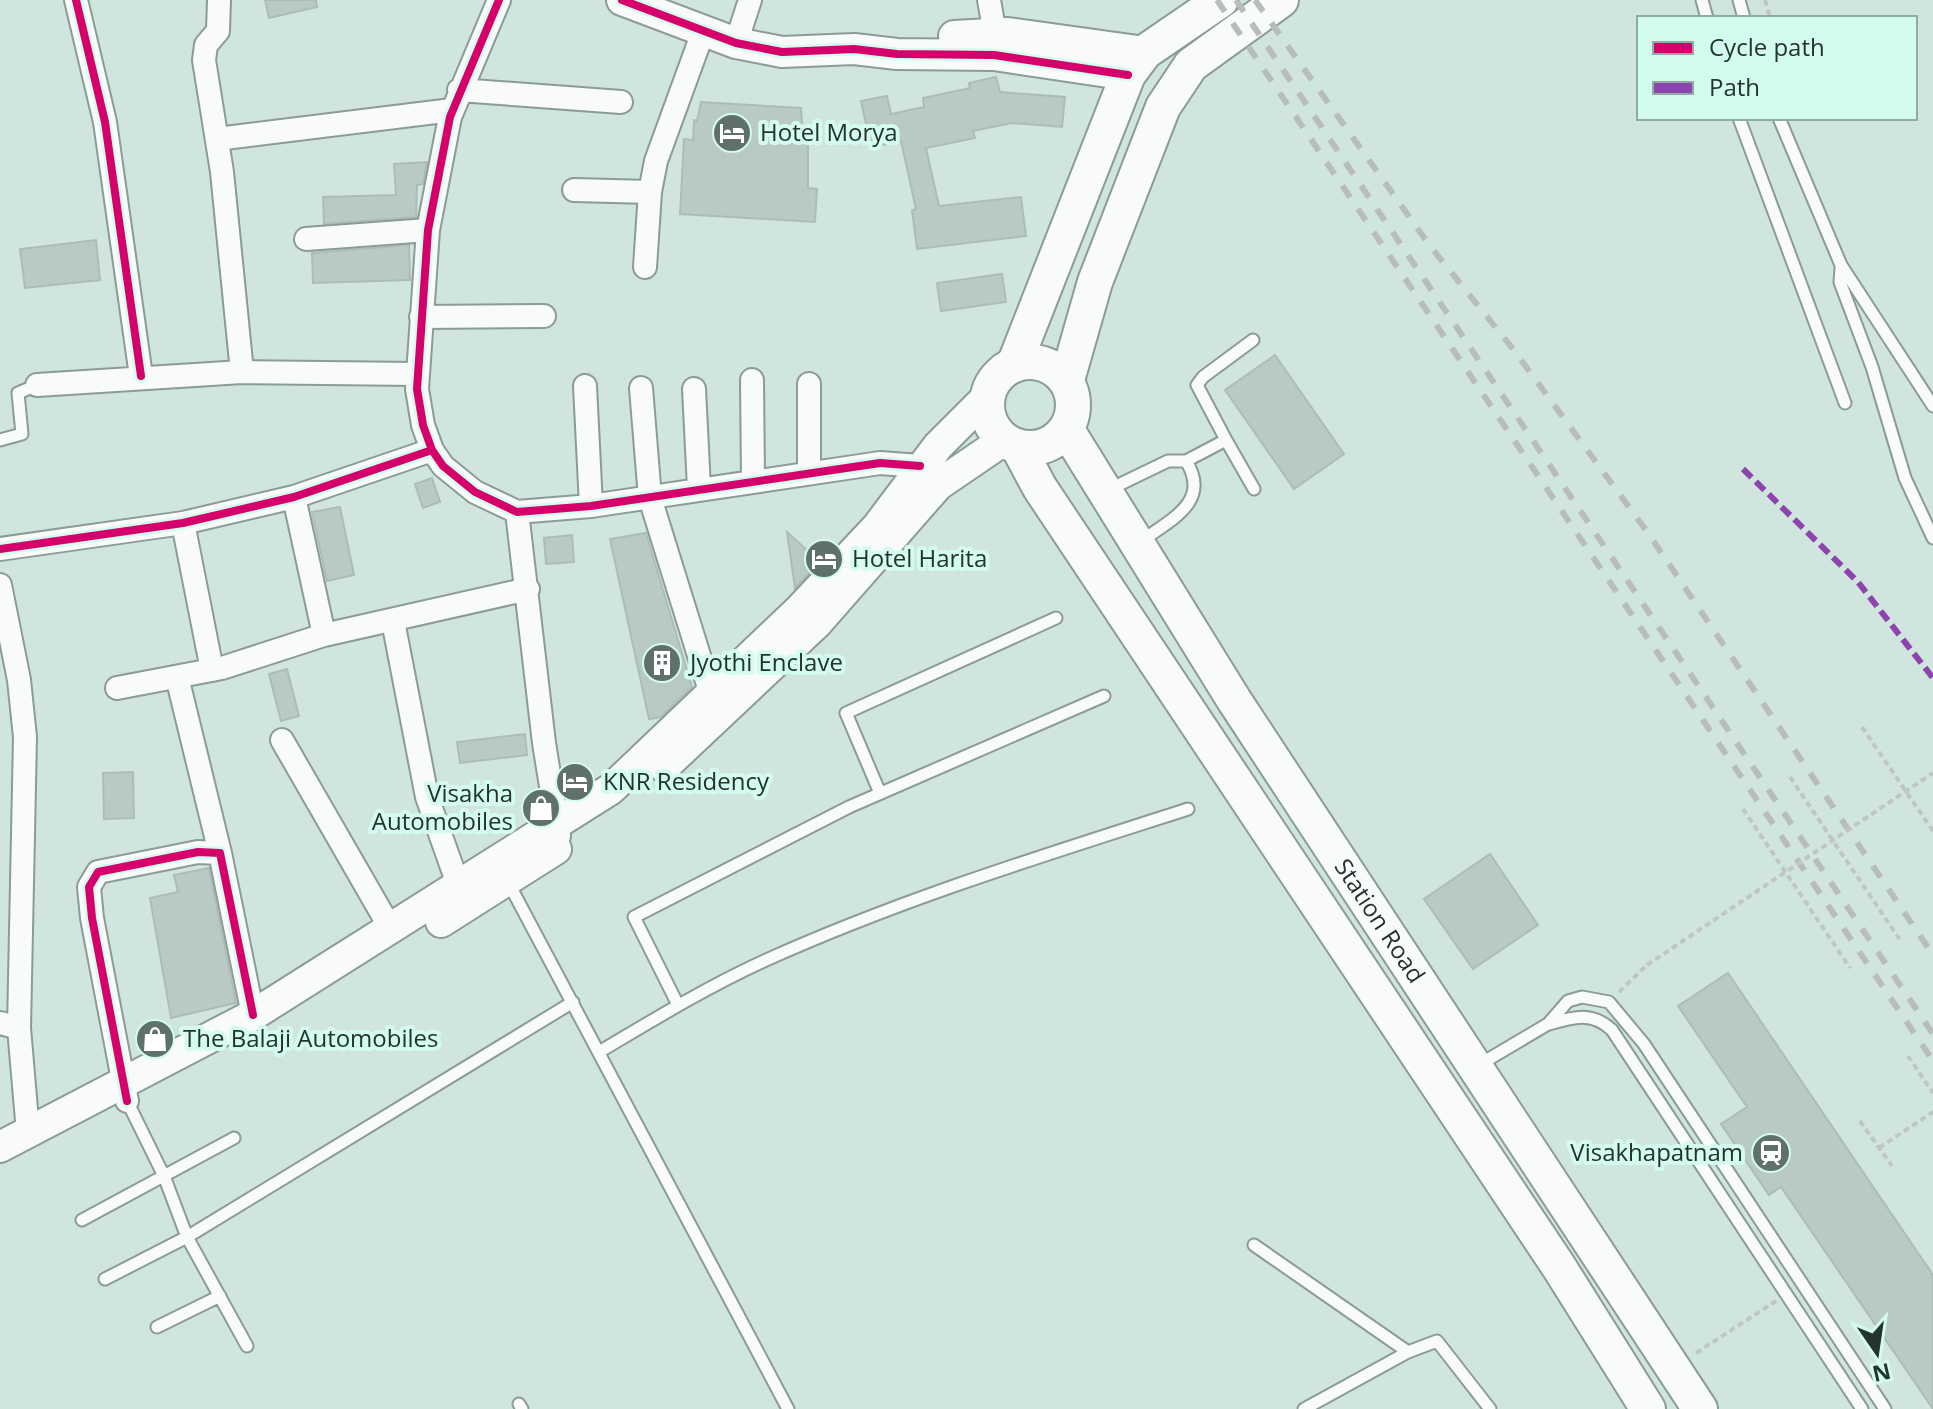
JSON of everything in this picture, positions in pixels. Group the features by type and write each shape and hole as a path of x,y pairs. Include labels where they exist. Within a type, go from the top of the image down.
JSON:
{"main road":[{"path":"622,0 736,43 782,52 854,49 897,54 994,55 1147,54 1221,0"},
{"path":"1014,365 1147,54 1189,0"},
{"path":"1067,380 1095,282 1163,107 1191,65 1281,0"},
{"path":"1191,65 1231,54 1309,0"},
{"path":"854,49 890,39 995,34 1147,54"},
{"path":"0,1147 28,1132 125,1092 347,980 508,881 559,835 621,780 848,559 877,527 920,466 987,397 997,377 1014,365 1033,361 1052,367 1067,380 1073,396 1074,414 1067,430 1045,445 1011,443 938,485 817,623 635,792 559,835 459,887 392,931 253,1015 125,1092 0,1167"},
{"path":"987,397 993,428 1011,443"},
{"name":"Station Road","path":"1067,430 1234,700 1700,1409"},
{"name":"Station Road","path":"1011,443 1550,1253 1648,1409"}],"street":[{"path":"76,0 105,122 141,376"},
{"path":"219,0 218,31 206,45 204,60 217,139 242,372"},
{"path":"499,0 456,100 428,230 417,374 420,410 432,450 458,480 491,502 517,512 591,506 753,479 880,463 920,466"},
{"path":"736,43 750,0"},
{"path":"989,0 995,34"},
{"path":"645,267 650,192 656,161 703,32"},
{"path":"217,139 456,100 621,102"},
{"path":"574,190 650,192"},
{"path":"306,239 428,230"},
{"path":"421,317 544,316"},
{"path":"37,385 141,376 242,372 417,374"},
{"path":"752,380 753,479"},
{"path":"809,384 809,472"},
{"path":"585,386 591,506"},
{"path":"641,388 650,498 711,694"},
{"path":"694,389 699,488"},
{"path":"0,549 183,523 294,497 432,450"},
{"path":"294,497 324,635"},
{"path":"517,512 559,835"},
{"path":"183,523 212,670"},
{"path":"0,585 19,680 25,737 9,1026 28,1132"},
{"path":"117,688 212,670 324,635 528,589"},
{"path":"393,621 427,797 459,887"},
{"path":"177,677 220,853 253,1015"},
{"path":"282,740 392,931"},
{"path":"125,1092 99,963 91,879 98,872 133,862 198,852 220,853"}],"lane":[{"path":"1740,120 1845,403"},
{"path":"1780,120 1841,265 1933,406"},
{"path":"1841,265 1840,282 1872,367 1905,478 1933,538"},
{"path":"1253,340 1203,377 1197,385 1254,489"},
{"path":"0,440 22,434 18,393 37,385"},
{"path":"1104,491 1168,461 1186,461 1226,440"},
{"path":"1136,544 1182,511 1195,495 1196,475 1186,461"},
{"path":"880,793 846,713 1056,618"},
{"path":"678,1005 634,917 880,793 1104,696"},
{"path":"599,1052 678,1005 834,930 1023,862 1188,809"},
{"path":"508,881 788,1409"},
{"path":"1548,1024 1568,1001 1582,997 1609,1002 1644,1044 1885,1409"},
{"path":"105,1279 187,1237 573,1002"},
{"path":"1476,1066 1548,1024 1587,1016 1603,1021 1612,1030 1862,1409"},
{"path":"125,1092 164,1176 187,1237 247,1346"},
{"path":"82,1220 234,1138"},
{"path":"1254,1245 1408,1352"},
{"path":"157,1327 220,1296"},
{"path":"1304,1409 1429,1343 1443,1345 1490,1409"}],"path":[{"path":"1862,727 1933,831"},
{"path":"1609,1002 1647,965 1933,773"},
{"path":"1790,777 1900,940"},
{"path":"1743,809 1850,968"},
{"path":"1908,1056 1933,1093"},
{"path":"1879,1148 1933,1112"},
{"path":"1860,1121 1892,1166"},
{"path":"1690,1357 1786,1295"}],"building":[{"path":"265,0 316,0 317,7 269,18"},
{"path":"996,77 1000,92 1065,97 1062,127 1012,123 973,131 975,138 926,148 939,206 1021,197 1026,236 917,249 912,210 916,209 901,141 871,147 861,101 887,96 891,114 924,107 923,98 970,88 969,83"},
{"path":"701,102 801,108 803,139 808,139 808,188 817,189 815,222 680,214 684,139 693,140 694,120 697,121"},
{"path":"427,162 423,184 417,185 416,217 324,224 323,197 396,195 394,164"},
{"path":"96,240 100,280 25,288 20,249"},
{"path":"409,245 410,280 313,283 312,253"},
{"path":"1002,274 1006,302 941,311 937,283"},
{"path":"1275,355 1344,454 1294,489 1225,390"},
{"path":"432,478 440,502 423,508 415,484"},
{"path":"340,507 354,575 327,581 312,512"},
{"path":"787,532 820,562 795,588"},
{"path":"646,533 692,687 661,717 649,719 610,539"},
{"path":"572,535 574,562 546,564 544,538"},
{"path":"287,669 299,716 281,721 269,674"},
{"path":"525,734 527,755 460,763 457,742"},
{"path":"587,767 590,781 568,792 563,772"},
{"path":"133,772 134,818 104,819 103,773"},
{"path":"1490,854 1538,925 1473,969 1424,899"},
{"path":"209,868 236,1003 171,1018 150,898 178,892 174,875"},
{"path":"1728,973 1933,1275 1933,1409 1781,1187 1769,1195 1721,1124 1747,1107 1678,1006"}],"railway":[{"path":"1217,0 1933,1061"},
{"path":"1236,0 1933,1034"},
{"path":"1255,0 1430,246 1513,349 1648,533 1933,955"}],"marked path":[{"path":"1743,469 1858,582 1933,678"}],"cycle path":[{"path":"76,0 105,122 141,376"},
{"path":"499,0 450,117 428,230 417,389 423,425 432,450 443,466 475,492 517,512 591,506 880,463 920,466"},
{"path":"622,0 736,43 782,52 854,49 897,54 994,55 1128,75"},
{"path":"0,549 183,523 294,497 432,450"},
{"path":"127,1101 92,918 89,887 98,872 198,852 220,853 253,1015"}],"place":[{"name":"Hotel Morya","path":"732,133"},
{"name":"Hotel Harita","path":"824,559"},
{"name":"Jyothi Enclave","path":"662,663"},
{"name":"KNR Residency","path":"575,782"},
{"name":"Visakha Automobiles","path":"541,808"},
{"name":"The Balaji Automobiles","path":"155,1039"},
{"name":"Visakhapatnam","path":"1771,1153"}]}
